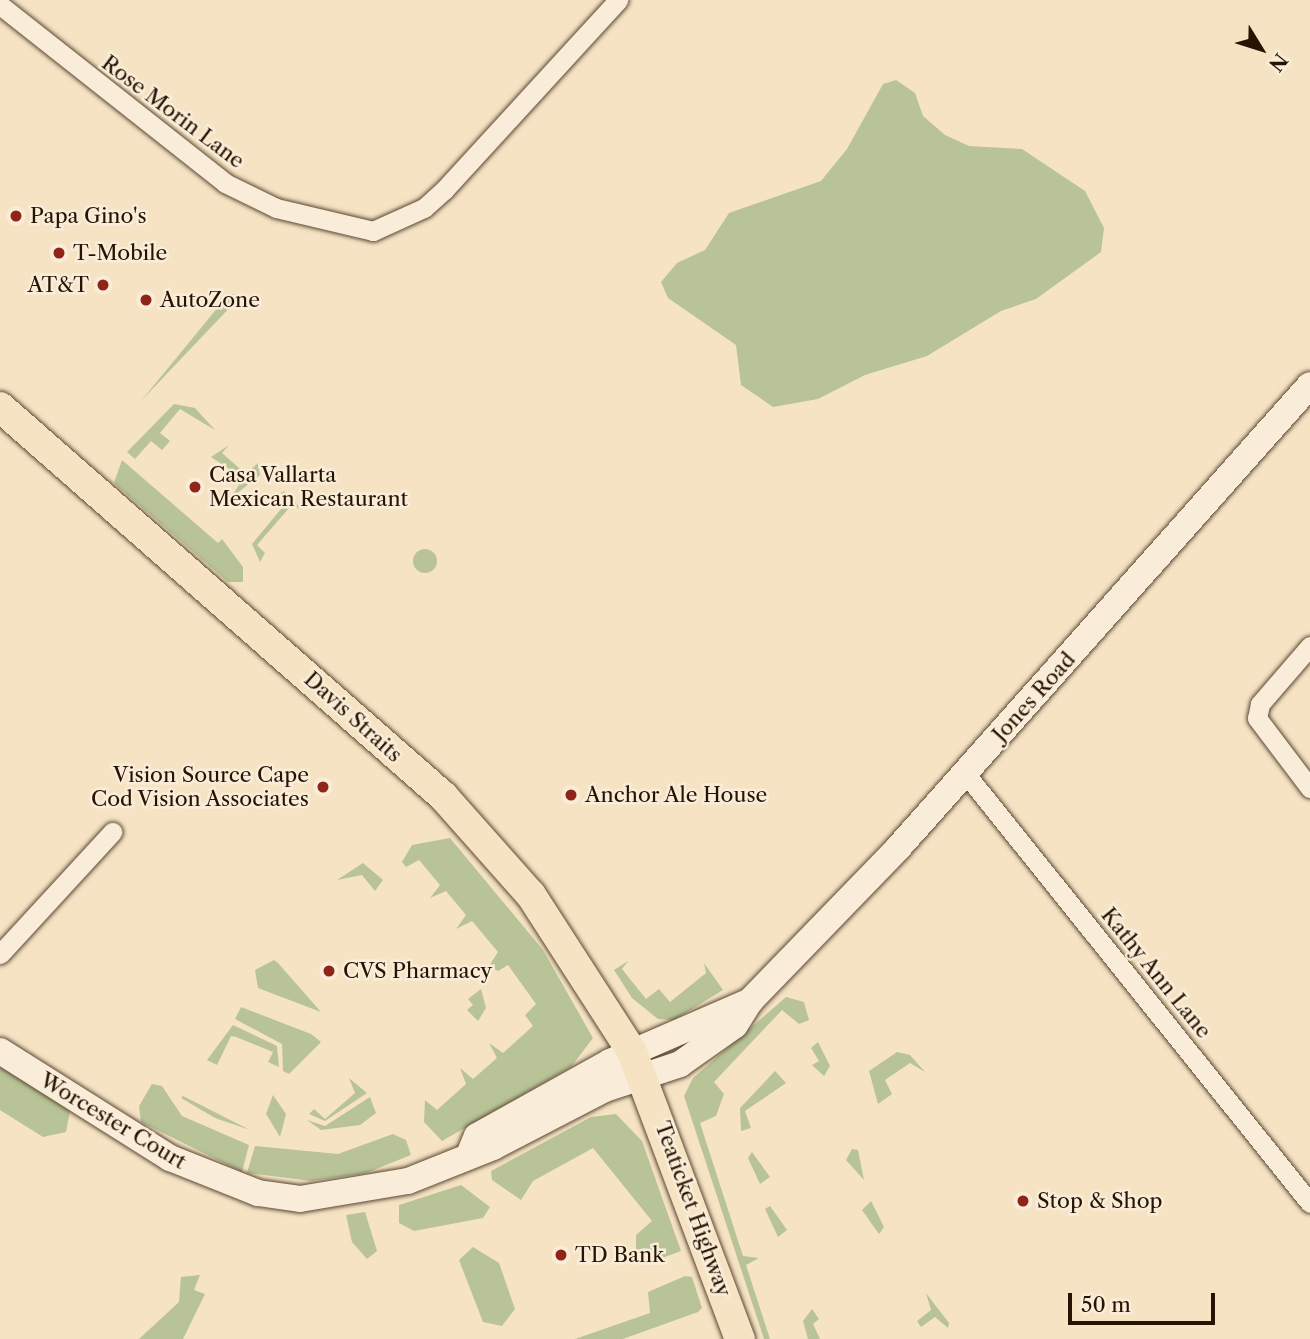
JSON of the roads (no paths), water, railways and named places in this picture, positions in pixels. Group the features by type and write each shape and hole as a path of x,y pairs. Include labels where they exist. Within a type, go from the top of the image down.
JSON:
{"main road":[{"name":"Jones Road","path":"645,1080 713,1044 735,1026 750,1001 965,773 1310,385"},
{"name":"Davis Straits","path":"0,407 485,838 556,928 632,1052 645,1080"},
{"name":"Jones Road","path":"632,1052 750,1001"},
{"name":"Worcester Court","path":"0,1051 170,1158 258,1193 300,1199 362,1193 408,1181 605,1089 645,1080"},
{"name":"Worcester Court","path":"471,1152 477,1136 632,1052"},
{"name":"Teaticket Highway","path":"645,1080 740,1339"}],"street":[{"name":"Rose Morin Lane","path":"0,5 201,166 276,208 373,231 424,208 444,190 618,0"},
{"path":"1310,646 1260,704 1256,718 1310,788"},
{"name":"Kathy Ann Lane","path":"965,773 1310,1203"},
{"path":"0,954 113,832"}],"place":[{"name":"Papa Gino's","path":"16,216"},
{"name":"T-Mobile","path":"59,253"},
{"name":"AT&T","path":"103,285"},
{"name":"AutoZone","path":"146,300"},
{"name":"Casa Vallarta Mexican Restaurant","path":"195,487"},
{"name":"Vision Source Cape Cod Vision Associates","path":"323,787"},
{"name":"Anchor Ale House","path":"571,795"},
{"name":"CVS Pharmacy","path":"329,971"},
{"name":"Stop & Shop","path":"1023,1201"},
{"name":"TD Bank","path":"561,1255"}]}
